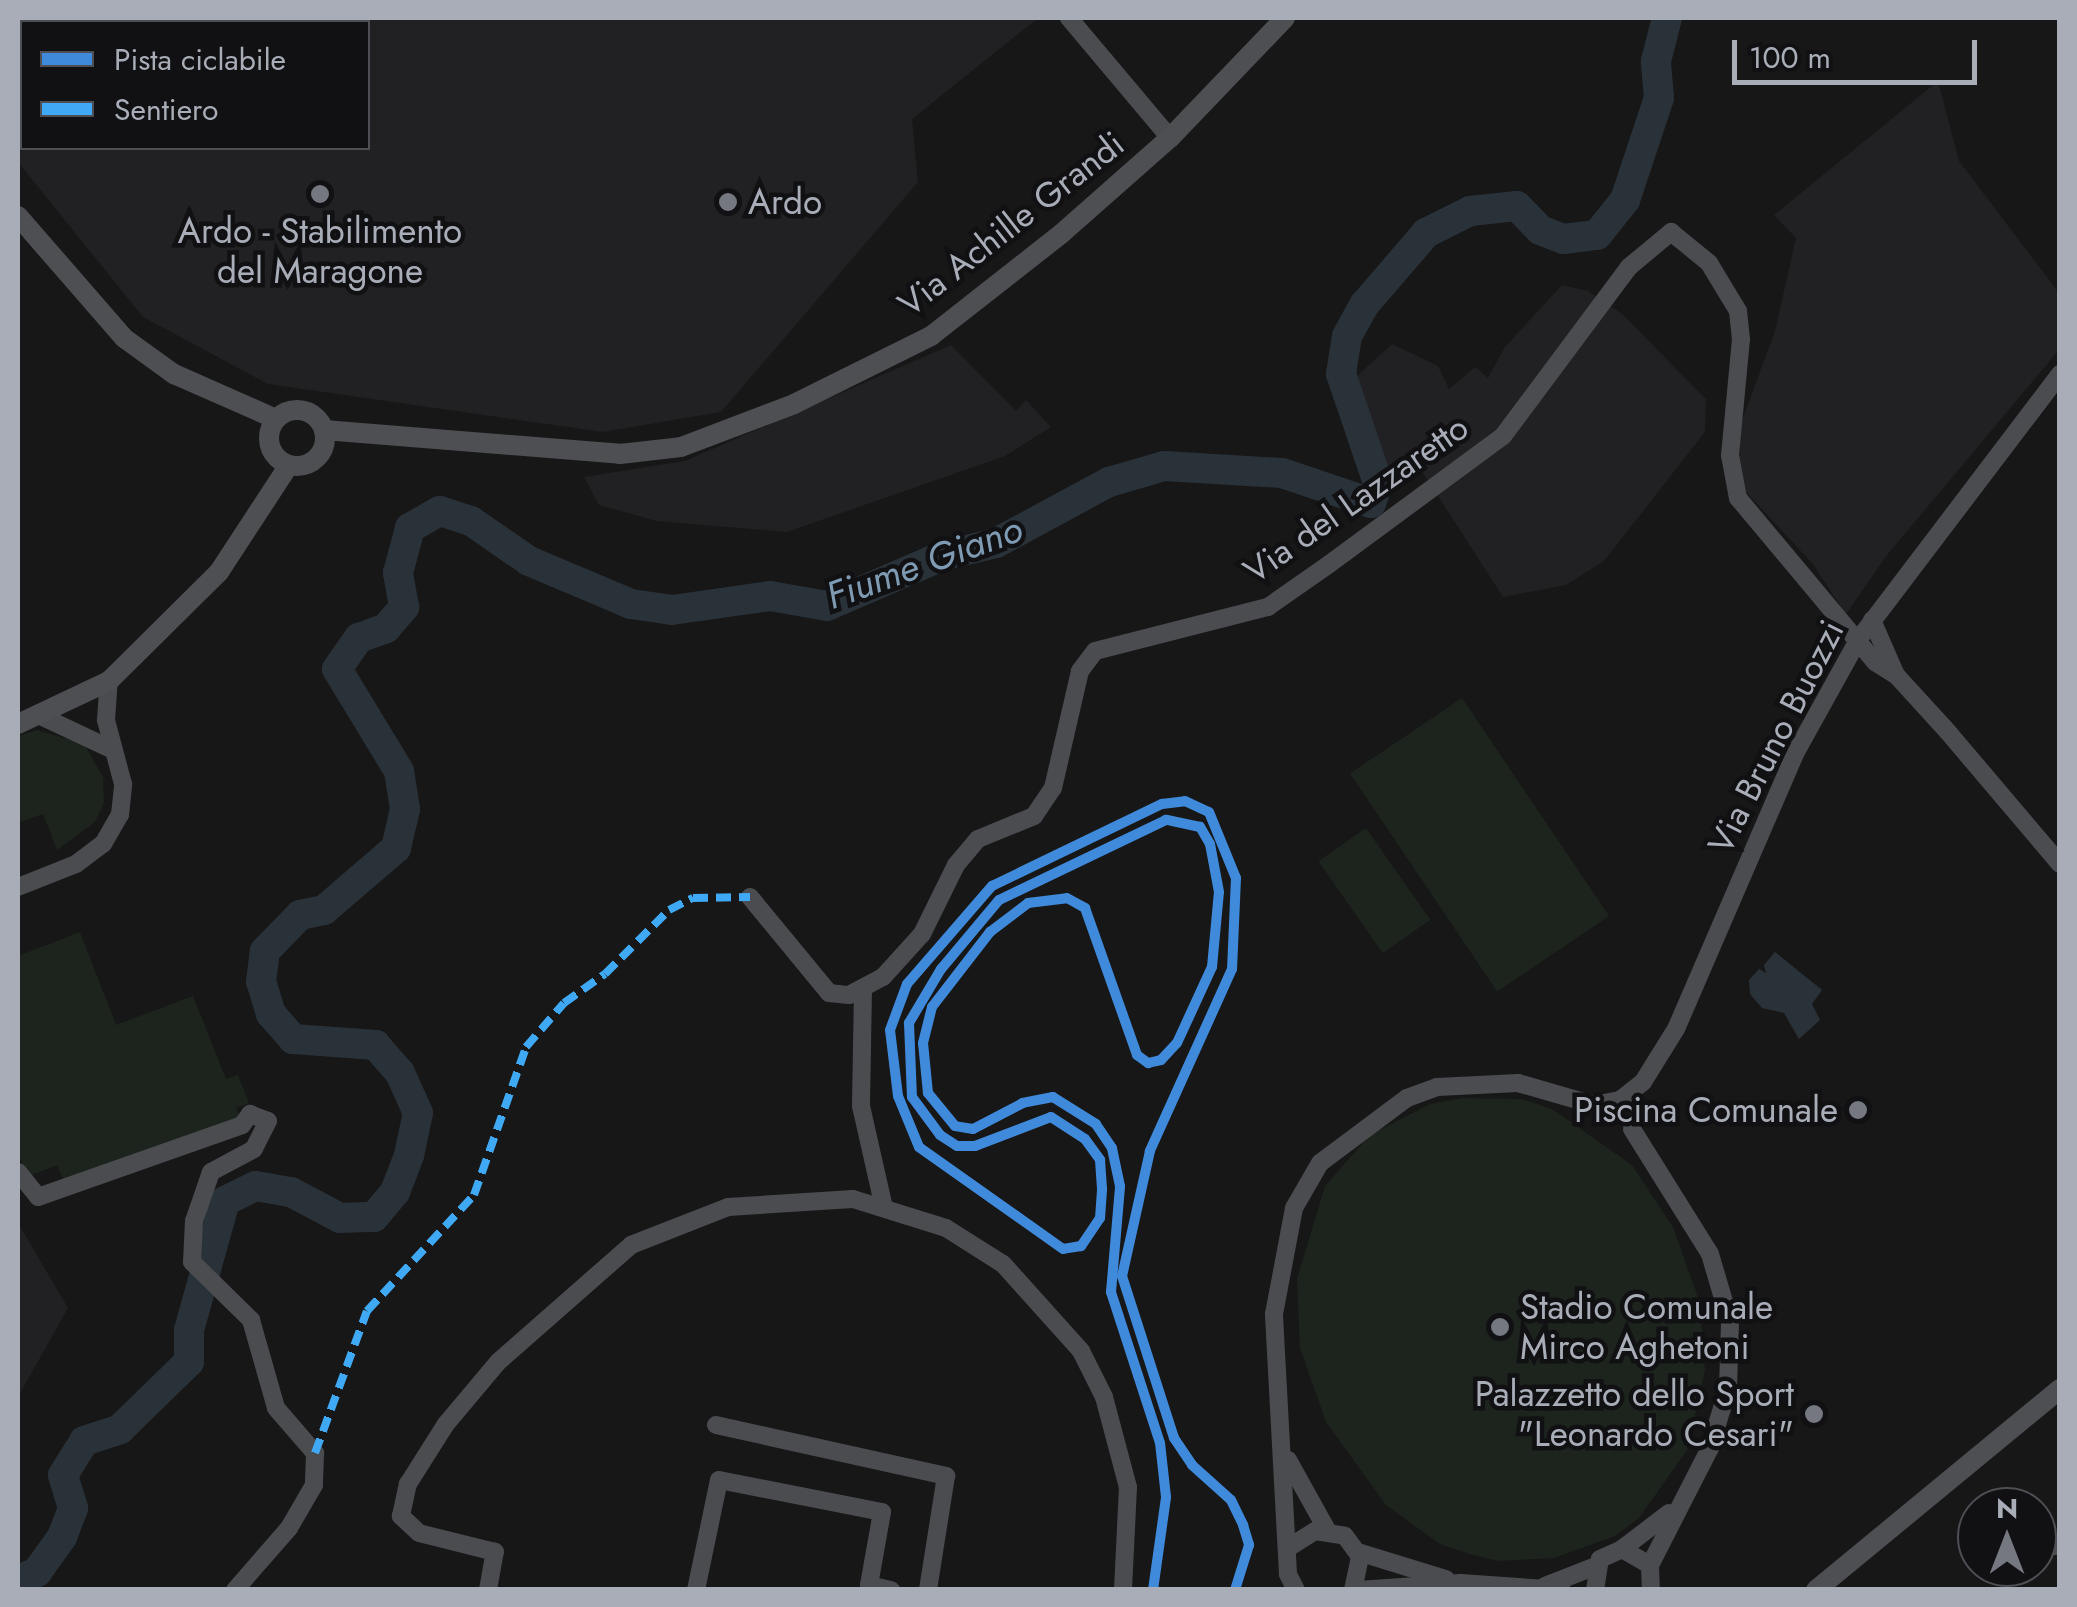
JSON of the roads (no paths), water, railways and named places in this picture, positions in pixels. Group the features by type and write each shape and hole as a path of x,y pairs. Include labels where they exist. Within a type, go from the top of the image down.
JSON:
{"main road":[{"name":"Via Achille Grandi","path":"276,419 299,410 324,430 392,431 583,455 681,447 794,404 931,336 1170,138 1285,18"},
{"path":"18,216 124,338 174,374 276,419 269,446 288,465"},
{"path":"18,724 43,717 109,681 219,572 288,465 314,461 324,447 324,430"},
{"path":"1816,1590 2060,1388"}],"street":[{"path":"1068,18 1170,138"},
{"name":"Via del Lazzaretto","path":"862,989 902,960 978,839 1034,816 1053,788 1080,671 1095,651 1268,607 1328,565 1502,436 1629,267 1671,232 1709,264 1738,310 1742,339 1730,455 1738,498 1858,640"},
{"name":"Via Bruno Buozzi","path":"1286,1456 1274,1314 1294,1208 1320,1163 1407,1098 1437,1087 1493,1080 1594,1104 1620,1100 1643,1082 1676,1029 1796,752 1858,640 2060,374"},
{"path":"1872,620 1896,675"},
{"path":"1858,640 1896,675 2060,864"},
{"path":"18,887 76,864 103,844 120,816 123,784 109,748 109,681"},
{"path":"43,717 109,748"},
{"path":"750,897 829,993 862,989 860,1106 883,1204"},
{"path":"18,1172 38,1197 260,1114 268,1121 266,1132 254,1149 211,1172 194,1221 192,1262 217,1282 251,1320 276,1408 315,1453 314,1485 289,1528 235,1590"},
{"path":"1632,1129 1710,1254 1730,1322 1728,1388 1719,1418 1650,1565 1653,1588"},
{"path":"488,1590 495,1552 419,1533 400,1516 408,1484 446,1424 539,1320 631,1245 728,1207 783,1200 883,1204 946,1228 1003,1264 1081,1350 1104,1398 1128,1487 1123,1590"},
{"path":"716,1426 946,1476 933,1589"},
{"path":"1286,1456 1327,1530 1345,1536 1358,1552 1361,1569 1356,1590 1461,1583 1562,1590"},
{"path":"1286,1456 1289,1554 1296,1590"},
{"path":"696,1590 719,1480 882,1512 869,1585 891,1590"},
{"path":"1538,1588 1596,1566 1674,1510"},
{"path":"1278,1590 1289,1554 1327,1530"},
{"path":"1622,1549 1650,1565"},
{"path":"1358,1552 1461,1583"},
{"path":"1595,1590 1596,1566"}],"waterway":[{"name":"Fiume Giano","path":"18,1580 37,1572 62,1537 73,1508 63,1475 84,1441 120,1429 189,1362 189,1330 225,1201 256,1186 291,1192 340,1218 374,1217 395,1192 409,1155 418,1113 400,1073 376,1045 293,1039 271,1014 261,982 265,951 300,915 324,910 396,848 405,809 399,771 337,669 359,638 386,628 404,607 398,573 410,528 440,511 471,521 529,561 631,604 672,610 770,596 827,606 942,556 996,543 1109,482 1164,466 1282,473 1371,503 1378,483 1341,374 1347,336 1365,304 1426,233 1470,211 1517,206 1540,230 1563,239 1597,235 1625,200 1659,98 1656,61 1667,18"}],"railway":[{"path":"18,38 20,34"}],"place":[{"name":"Ardo - Stabilimento del Maragone","path":"320,194"},
{"name":"Ardo","path":"728,202"},
{"name":"Piscina Comunale","path":"1858,1110"},
{"name":"Stadio Comunale Mirco Aghetoni","path":"1500,1327"},
{"name":"Palazzetto dello Sport \"Leonardo Cesari\"","path":"1814,1414"}]}
